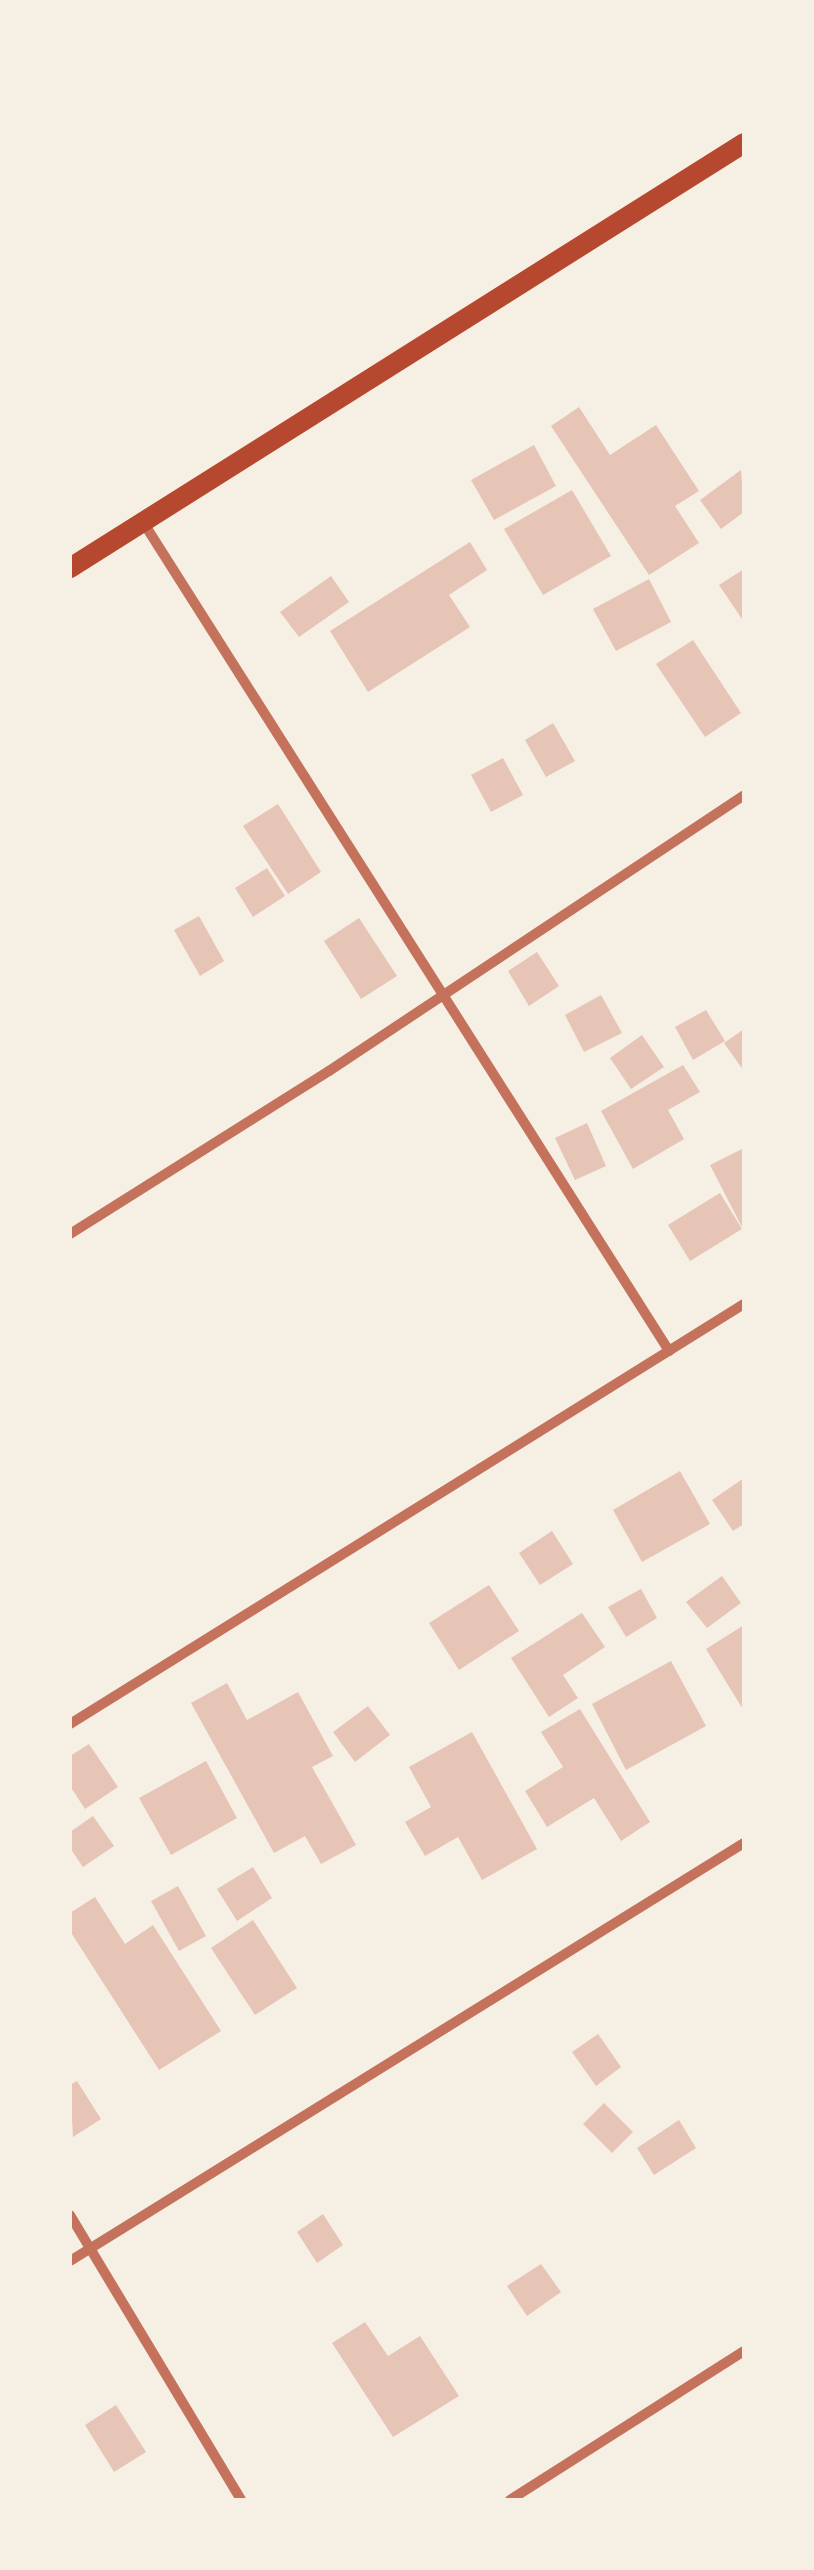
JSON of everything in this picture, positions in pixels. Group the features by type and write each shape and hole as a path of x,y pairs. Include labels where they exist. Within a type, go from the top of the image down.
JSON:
{"main road":[{"path":"70,568 744,143"}],"street":[{"path":"144,522 669,1351"},
{"path":"70,1234 329,1072 441,992 744,795"},
{"path":"70,1724 744,1304"},
{"path":"70,2261 744,1844"},
{"path":"70,2215 241,2500"},
{"path":"510,2500 523,2496 744,2351"}],"building":[{"path":"579,407 610,455 656,425 699,491 675,506 699,543 649,575 551,426"},
{"path":"534,445 556,486 494,520 471,480"},
{"path":"741,470 744,512 721,529 700,500"},
{"path":"572,490 611,556 543,595 504,529"},
{"path":"470,542 487,570 449,595 470,627 368,692 330,631"},
{"path":"744,569 744,622 719,585"},
{"path":"331,576 349,602 299,637 280,612"},
{"path":"649,579 671,622 616,651 593,609"},
{"path":"693,640 741,713 705,737 656,664"},
{"path":"553,723 575,761 546,777 525,740"},
{"path":"503,758 523,795 491,812 471,775"},
{"path":"278,804 321,872 288,894 243,826"},
{"path":"267,868 285,896 253,917 235,888"},
{"path":"199,916 224,961 200,976 174,930"},
{"path":"359,918 397,976 361,999 324,941"},
{"path":"537,952 559,986 529,1006 508,971"},
{"path":"601,995 622,1033 584,1052 565,1015"},
{"path":"706,1010 725,1041 693,1060 675,1027"},
{"path":"744,1029 744,1071 724,1043"},
{"path":"642,1035 664,1067 631,1089 610,1058"},
{"path":"683,1065 700,1092 668,1110 684,1139 633,1169 601,1111"},
{"path":"587,1123 606,1166 575,1180 555,1138"},
{"path":"744,1148 744,1231 710,1165"},
{"path":"720,1193 742,1229 690,1261 668,1225"},
{"path":"680,1471 710,1524 642,1562 613,1510"},
{"path":"744,1478 744,1524 733,1531 712,1500"},
{"path":"552,1531 573,1564 540,1585 519,1553"},
{"path":"722,1576 741,1603 707,1628 686,1602"},
{"path":"489,1585 519,1631 459,1670 429,1623"},
{"path":"641,1589 657,1618 626,1637 608,1607"},
{"path":"582,1613 605,1647 563,1675 578,1698 549,1717 511,1658"},
{"path":"744,1625 744,1711 706,1649"},
{"path":"671,1661 706,1726 626,1770 592,1704"},
{"path":"227,1683 247,1720 298,1692 333,1756 312,1767 356,1845 321,1864 305,1836 274,1853 191,1703"},
{"path":"368,1706 390,1735 355,1762 333,1732"},
{"path":"580,1709 650,1822 621,1841 594,1798 547,1827 525,1791 563,1767 541,1732"},
{"path":"472,1732 537,1849 482,1880 458,1837 425,1856 405,1822 431,1807 409,1767"},
{"path":"89,1744 118,1787 85,1809 70,1786 70,1756"},
{"path":"206,1761 237,1818 171,1855 139,1798"},
{"path":"93,1816 114,1846 83,1867 70,1848 70,1832"},
{"path":"253,1867 272,1898 237,1921 217,1889"},
{"path":"178,1886 206,1936 179,1951 151,1901"},
{"path":"95,1897 125,1944 153,1925 221,2031 159,2070 70,1931 70,1913"},
{"path":"253,1920 297,1988 255,2015 211,1948"},
{"path":"598,2034 621,2067 596,2086 572,2052"},
{"path":"77,2081 101,2119 73,2137 70,2085"},
{"path":"604,2103 633,2132 612,2153 583,2124"},
{"path":"679,2120 696,2148 654,2175 637,2148"},
{"path":"323,2214 343,2245 317,2263 297,2232"},
{"path":"541,2264 561,2292 527,2316 507,2286"},
{"path":"365,2322 388,2356 420,2336 459,2396 393,2437 332,2343"},
{"path":"116,2405 146,2452 114,2472 85,2425"}]}
